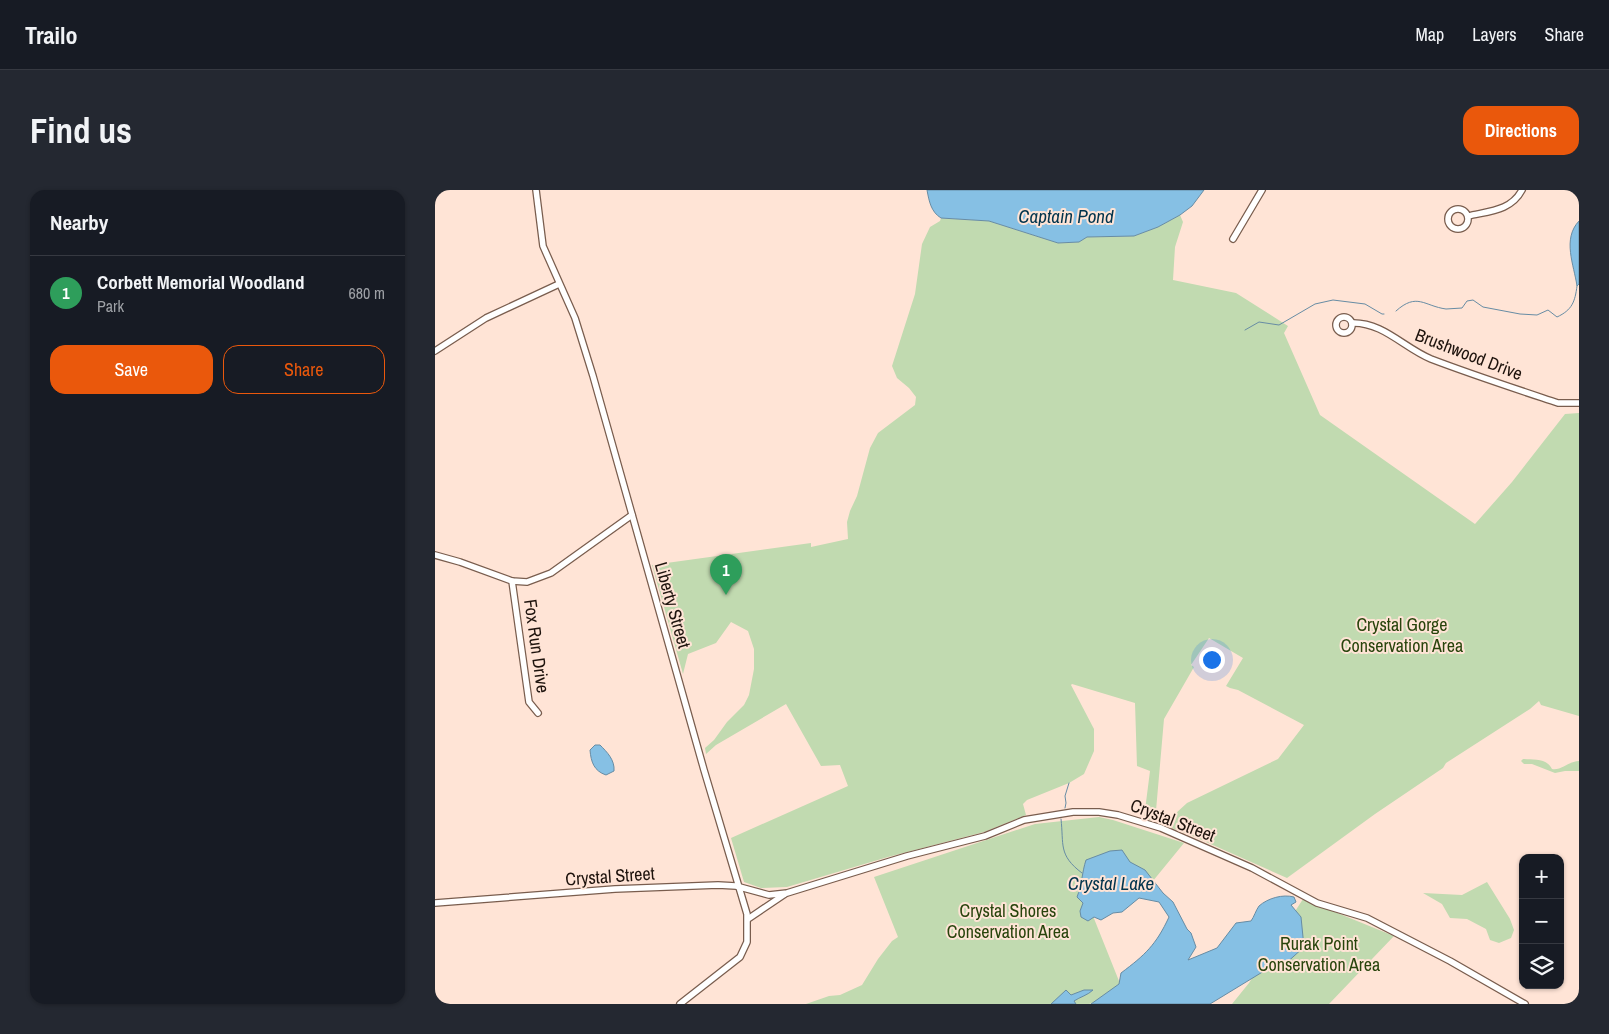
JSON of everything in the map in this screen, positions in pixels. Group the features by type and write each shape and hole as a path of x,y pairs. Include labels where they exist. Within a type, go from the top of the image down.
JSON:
{"street":[{"name":"Liberty Street","path":"536,190 543,246 577,322 596,384 704,770 748,919 747,942 740,957 680,1004"},
{"path":"1233,239 1262,190"},
{"path":"1468,216 1509,205 1517,199 1522,190"},
{"path":"435,351 486,318 559,284"},
{"name":"Brushwood Drive","path":"1352,323 1374,325 1421,354 1457,368 1559,403 1579,403"},
{"path":"435,555 512,580 527,582 551,573 633,515"},
{"name":"Fox Run Drive","path":"512,580 529,702 538,713"},
{"name":"Crystal Street","path":"435,903 637,888 718,885 739,887 769,894 787,893 907,856 968,841 1023,820 1063,814 1099,812 1118,815 1161,828 1252,868 1317,902 1367,918 1450,961 1525,1004"},
{"name":"Crystal Street","path":"748,919 787,893"}],"green space":[{"name":"Crystal Gorge Conservation Area","path":"1180,215 1183,222 1175,247 1173,280 1236,293 1288,326 1284,333 1320,415 1475,524 1512,482 1565,414 1579,413 1579,716 1541,705 1539,701 1530,709 1446,763 1443,768 1375,814 1287,878 1188,834 1163,825 1187,803 1278,759 1304,725 1238,690 1226,686 1243,658 1209,638 1191,665 1194,667 1164,719 1155,822 1144,818 1150,771 1137,766 1135,703 1072,684 1094,729 1094,751 1084,774 1069,783 1027,800 1023,804 1026,815 984,832 888,857 787,887 761,888 744,882 731,838 848,786 840,765 821,766 786,704 716,745 706,754 705,748 744,705 749,695 754,669 754,649 748,631 731,622 716,643 688,654 683,674 652,565 811,543 811,547 848,539 847,522 857,496 870,448 878,433 915,405 916,397 897,378 892,366 915,294 922,244 930,227 940,221 941,218 989,221 1058,243 1079,242 1087,237 1134,236 1158,227"},
{"path":"1523,759 1543,761 1550,765 1552,769 1579,761 1579,771 1555,773 1532,764 1524,764 1521,761"},
{"name":"Crystal Shores Conservation Area","path":"1099,817 1184,843 1148,887 1093,916 1121,986 1100,1001 1089,1004 806,1004 829,996 840,995 862,985 878,959 892,941 898,937 874,877 1035,824"},
{"path":"1487,882 1510,919 1514,930 1511,938 1499,943 1490,940 1486,929 1467,919 1450,918 1442,904 1423,893 1462,895"},
{"name":"Rurak Point Conservation Area","path":"1303,899 1394,936 1329,1004 1232,1004 1249,983"}],"water":[{"name":"Captain Pond","path":"927,190 1204,190 1192,206 1180,215 1158,227 1134,236 1087,237 1079,242 1058,243 989,221 941,218 933,209"},
{"path":"1579,221 1579,284 1577,286 1570,244 1574,228"},
{"path":"595,745 600,745 608,753 613,763 614,771 606,775 596,768 592,762 590,750"},
{"name":"Crystal Lake","path":"1122,850 1130,862 1145,870 1163,893 1173,902 1191,933 1196,947 1188,960 1217,948 1236,923 1251,921 1259,906 1280,896 1294,897 1296,902 1291,905 1301,917 1304,947 1283,966 1269,968 1210,1004 1091,1004 1119,984 1121,973 1149,949 1169,917 1159,902 1139,898 1122,912 1113,913 1101,920 1094,917 1088,921 1081,917 1080,911 1083,903 1077,897 1086,860 1110,851"},
{"path":"1066,990 1071,995 1084,990 1093,990 1074,1001 1076,1004 1051,1004"}],"waterway":[{"path":"1396,311 1403,305 1415,301 1446,309 1462,308 1467,301 1473,300 1483,307 1520,314 1537,315 1548,310 1557,317 1572,305 1577,286"},
{"path":"1245,330 1259,322 1279,325 1315,304 1333,300 1365,304 1384,314"},
{"path":"1065,808 1065,796 1069,783"},
{"path":"1061,819 1066,855 1074,867 1082,873"}],"place":[{"name":"Corbett Memorial Woodland","path":"726,595"}]}
